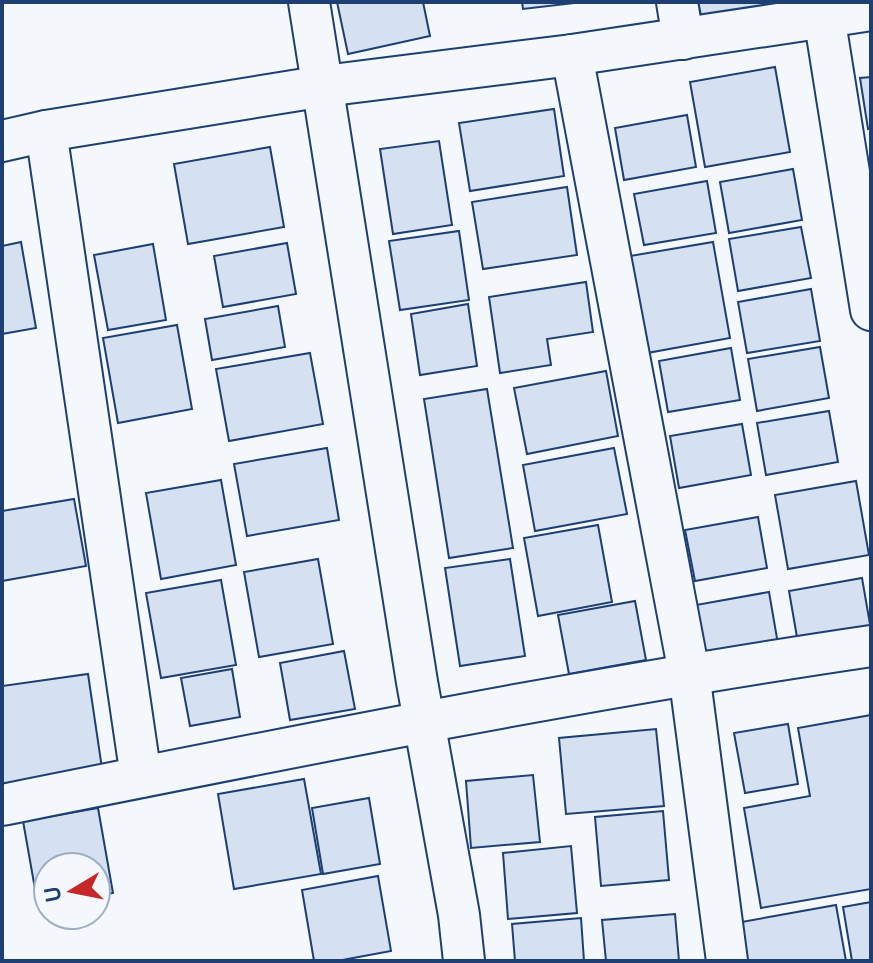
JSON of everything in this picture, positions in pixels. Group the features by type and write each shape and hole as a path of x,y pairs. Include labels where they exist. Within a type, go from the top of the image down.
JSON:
{"street":[{"path":"309,2 459,915 464,961"},
{"path":"2,141 46,131 324,86 572,55 680,20 824,16 871,10"},
{"path":"824,16 871,310"},
{"path":"572,55 689,673 727,961"},
{"path":"46,131 141,777"},
{"path":"2,805 425,720 689,673 871,646"}],"building":[{"path":"337,2 423,2 430,36 348,54"},
{"path":"522,2 583,2 523,9"},
{"path":"698,2 787,2 702,20"},
{"path":"775,67 790,152 705,167 690,82"},
{"path":"871,77 871,128 868,129 860,78"},
{"path":"554,109 564,176 470,191 459,123"},
{"path":"687,115 696,167 624,180 615,128"},
{"path":"439,141 452,225 393,234 380,149"},
{"path":"270,147 284,227 188,244 174,164"},
{"path":"793,169 802,220 729,233 720,182"},
{"path":"707,181 716,233 644,245 634,194"},
{"path":"567,187 577,255 483,269 472,202"},
{"path":"801,227 811,278 738,291 729,239"},
{"path":"459,231 469,300 400,310 389,241"},
{"path":"21,242 36,328 2,334 2,246"},
{"path":"713,242 730,338 647,353 630,256"},
{"path":"287,243 296,294 223,307 214,256"},
{"path":"153,244 166,320 108,330 94,255"},
{"path":"586,282 593,332 547,339 551,365 500,373 489,297"},
{"path":"811,289 820,341 747,353 738,302"},
{"path":"468,304 477,366 420,375 411,314"},
{"path":"278,306 285,347 212,360 205,319"},
{"path":"177,325 192,409 118,423 103,338"},
{"path":"820,347 829,398 757,411 748,359"},
{"path":"731,348 740,400 668,412 659,361"},
{"path":"310,353 323,424 229,441 216,369"},
{"path":"606,371 618,436 527,454 514,388"},
{"path":"487,389 513,548 449,558 424,399"},
{"path":"829,411 838,462 766,475 757,423"},
{"path":"742,424 751,475 679,488 670,436"},
{"path":"327,448 339,520 247,536 234,464"},
{"path":"614,448 627,514 535,531 523,465"},
{"path":"221,480 236,565 161,579 146,493"},
{"path":"856,481 869,555 788,569 775,495"},
{"path":"74,499 86,566 2,581 2,511"},
{"path":"758,517 767,568 695,581 685,530"},
{"path":"598,525 612,602 538,616 524,538"},
{"path":"318,559 333,644 259,657 244,572"},
{"path":"510,559 525,656 460,666 445,568"},
{"path":"862,578 871,630 798,643 789,591"},
{"path":"221,580 236,665 161,678 146,593"},
{"path":"769,592 778,644 706,657 696,605"},
{"path":"635,601 646,660 569,674 558,615"},
{"path":"344,651 355,709 290,720 280,663"},
{"path":"232,669 240,717 190,726 181,678"},
{"path":"88,674 103,775 2,790 2,686"},
{"path":"871,715 871,889 761,908 744,808 810,796 798,728"},
{"path":"788,724 798,784 745,793 734,733"},
{"path":"656,729 664,806 566,814 559,738"},
{"path":"533,775 540,842 471,848 466,781"},
{"path":"304,779 321,874 234,889 218,794"},
{"path":"369,798 380,864 323,874 312,808"},
{"path":"98,808 106,851 32,851 32,872 23,821"},
{"path":"663,811 669,880 601,886 595,817"},
{"path":"571,846 577,913 508,919 503,853"},
{"path":"378,876 391,951 337,961 314,961 302,890"},
{"path":"871,902 871,961 852,961 843,907"},
{"path":"836,905 846,961 743,961 736,923"},
{"path":"675,914 679,961 606,961 602,920"},
{"path":"581,918 584,961 515,961 512,924"}]}
